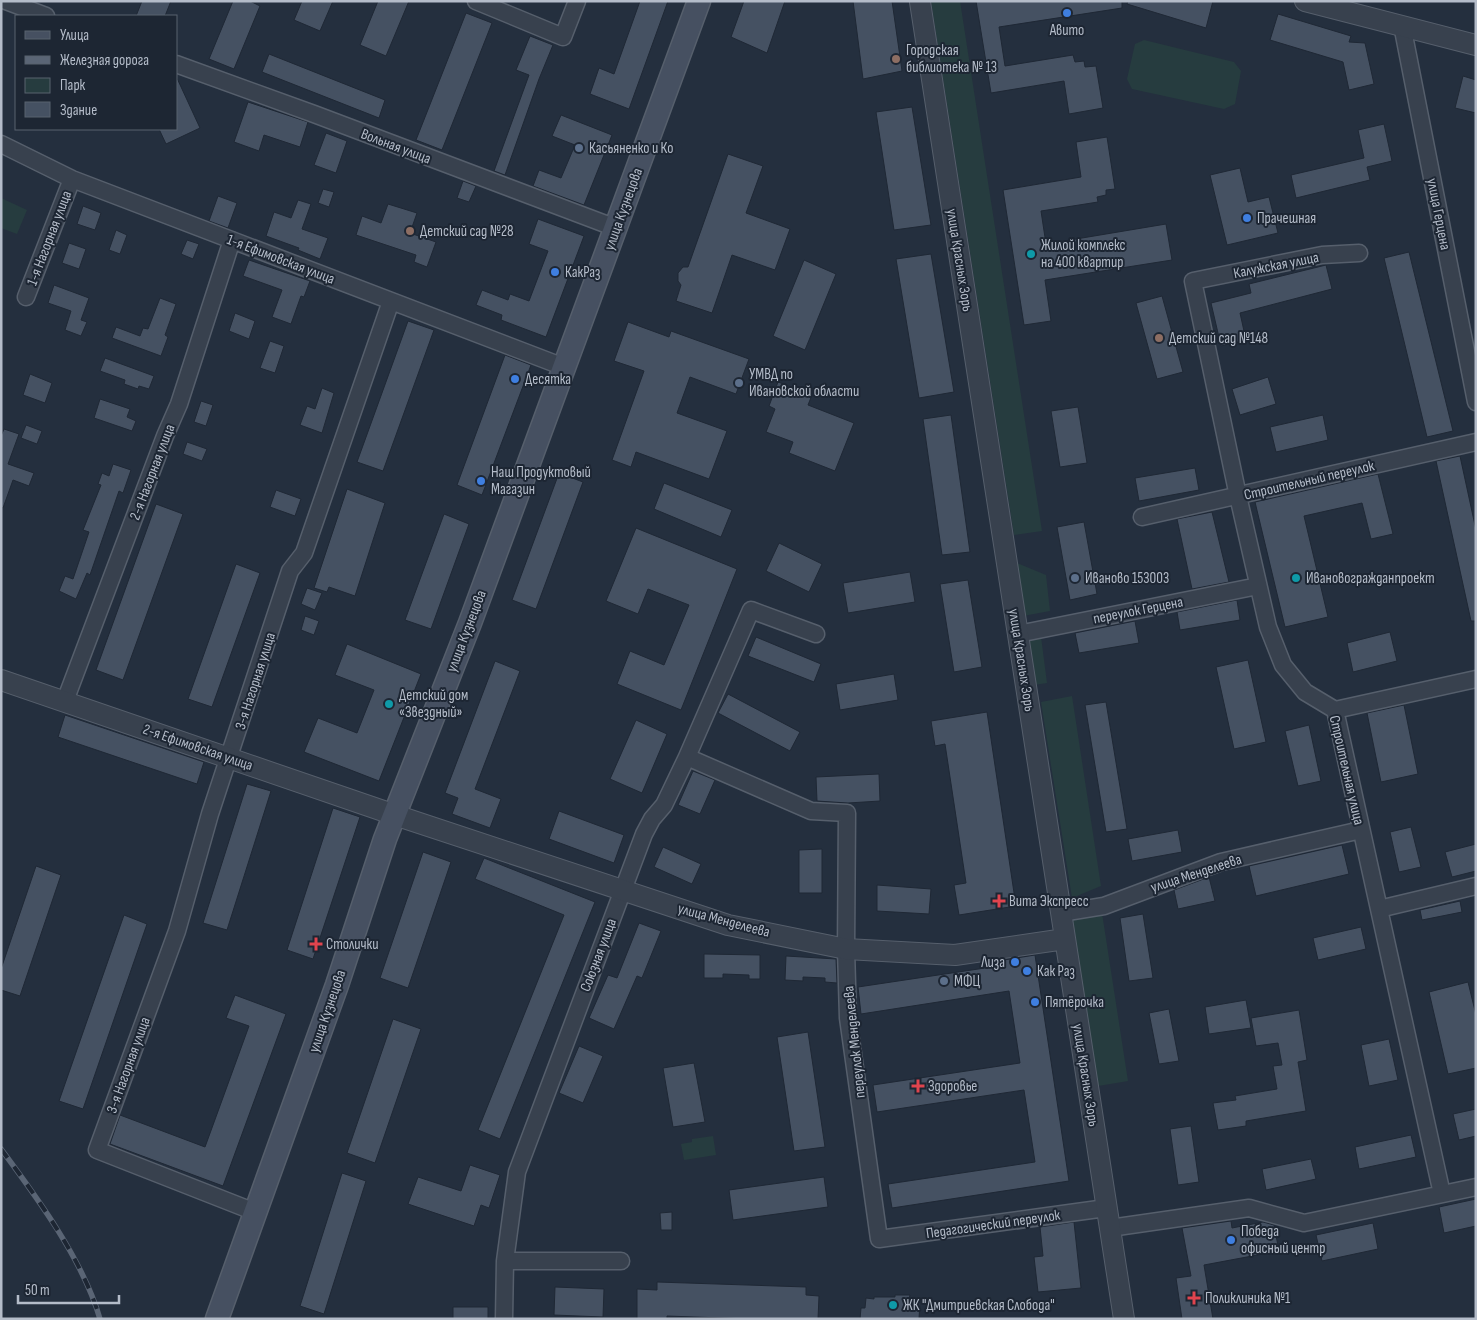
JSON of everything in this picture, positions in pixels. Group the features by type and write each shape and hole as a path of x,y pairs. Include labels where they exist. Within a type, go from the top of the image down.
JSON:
{"main road":[{"name":"улица Кузнецова","path":"217,1319 337,985 395,814 464,639 699,1"}],"street":[{"path":"6,1 43,15"},
{"path":"476,1 562,37 577,1"},
{"name":"улица Красных Зорь","path":"920,1 1124,1319"},
{"path":"1305,1 1476,45"},
{"name":"улица Герцена","path":"1402,25 1476,402"},
{"name":"Вольная улица","path":"178,65 616,228"},
{"name":"1-я Ефимовская улица","path":"1,144 72,179 564,367"},
{"name":"1-я Нагорная улица","path":"26,297 72,179"},
{"name":"2-я Нагорная улица","path":"65,701 165,436 179,404 232,240"},
{"name":"Калужская улица","path":"1193,281 1322,255 1358,253"},
{"name":"Строительная улица","path":"1193,281 1238,496 1268,627 1283,665 1305,692 1334,710 1442,1194"},
{"name":"3-я Нагорная улица","path":"255,1212 97,1150 177,931 205,832 290,571 304,553 391,301"},
{"name":"Строительный переулок","path":"1142,517 1476,442"},
{"name":"переулок Герцена","path":"1018,634 1258,586"},
{"name":"Союзная улица","path":"504,1319 505,1261 516,1172 644,834 652,819 664,805 687,757 751,610 816,634"},
{"path":"1334,710 1476,679"},
{"name":"2-я Ефимовская улица","path":"1,680 395,814"},
{"name":"переулок Менделеева","path":"687,757 811,811 847,813 846,948 848,1018 879,1239"},
{"name":"улица Менделеева","path":"395,814 728,925 846,948 955,955 1064,939"},
{"name":"улица Менделеева","path":"1060,913 1104,906 1220,862 1361,830"},
{"path":"1379,909 1476,886"},
{"name":"Педагогический переулок","path":"879,1239 1108,1218 1249,1208 1304,1223 1476,1187"},
{"path":"505,1261 621,1262"}],"green space":[{"path":"931,1 960,1 1042,531 1014,535"},
{"path":"1144,40 1234,62 1241,71 1235,104 1224,109 1132,89 1127,79 1135,44"},
{"path":"1,198 27,210 17,234 1,228"},
{"path":"1017,563 1046,575 1050,611 1023,616"},
{"path":"1040,629 1047,683 1034,685 1026,631"},
{"path":"1072,696 1101,886 1072,898 1041,702"},
{"path":"1102,913 1128,1081 1098,1086 1072,918"},
{"path":"713,1136 716,1155 684,1160 681,1144 692,1142 692,1139"}],"building":[{"path":"142,1 171,1 165,15 136,15"},
{"path":"233,1 250,1 260,6 234,69 209,59"},
{"path":"302,1 333,1 320,31 294,20"},
{"path":"378,1 409,1 386,56 360,45"},
{"path":"640,1 668,1 629,109 590,94 599,68 614,74"},
{"path":"744,1 785,1 767,53 731,37"},
{"path":"853,1 892,1 902,71 863,79"},
{"path":"976,1 1122,1 1122,8 999,27 1005,66 1073,55 1075,62 1084,61 1085,67 1096,66 1103,108 1069,114 1064,81 991,93"},
{"path":"1128,1 1213,1 1206,28 1127,4"},
{"path":"466,13 492,23 442,150 416,140"},
{"path":"1278,14 1351,36 1349,42 1365,43 1374,84 1349,90 1343,62 1270,40"},
{"path":"530,36 553,45 505,175 494,171 529,75 516,70"},
{"path":"269,54 385,100 379,118 262,72"},
{"path":"1463,76 1476,80 1476,113 1455,108"},
{"path":"178,80 200,128 166,144 159,130 178,130"},
{"path":"248,102 308,122 300,147 264,135 259,151 234,142"},
{"path":"912,107 931,225 894,230 876,112"},
{"path":"561,115 612,135 584,205 533,186 539,170 561,178 575,145 552,136"},
{"path":"1384,124 1392,161 1367,167 1370,180 1296,198 1291,175 1364,158 1358,130"},
{"path":"326,133 347,141 336,173 314,165"},
{"path":"1107,137 1115,189 1106,190 1106,195 1097,197 1098,202 1041,211 1046,244 1166,224 1172,260 1045,280 1051,321 1024,325 1003,190 1081,177 1076,142"},
{"path":"728,154 763,166 746,213 790,229 775,270 732,255 712,313 676,301 681,285 678,281 678,273 683,267 688,267"},
{"name":"Прачешная","path":"1240,168 1248,202 1269,197 1278,233 1227,245 1210,175"},
{"path":"463,181 476,186 469,202 457,198"},
{"path":"323,189 334,192 329,207 318,203"},
{"path":"218,196 237,203 228,228 209,221"},
{"path":"298,200 311,204 302,229 328,238 320,259 298,250 299,248 266,236 274,212 291,218"},
{"path":"388,204 417,213 410,233 436,242 427,267 414,262 416,255 356,235 362,216 381,223"},
{"path":"83,206 101,213 95,230 77,224"},
{"name":"КакРаз","path":"538,219 584,236 546,337 501,320 502,315 476,305 482,290 508,300 510,294 529,301 548,251 529,244"},
{"path":"116,230 127,235 120,254 109,250"},
{"path":"187,240 199,244 193,259 181,254"},
{"path":"69,243 86,249 79,269 62,263"},
{"path":"1409,252 1453,431 1427,437 1384,258"},
{"path":"931,254 954,392 919,398 896,259"},
{"path":"249,260 310,281 304,297 301,296 291,324 272,317 282,290 243,276"},
{"path":"804,260 836,274 805,350 773,336"},
{"path":"1326,265 1332,289 1240,313 1246,340 1221,346 1211,303 1251,293 1249,284"},
{"path":"54,285 89,298 81,320 87,322 81,336 65,330 71,311 48,303"},
{"name":"Детский сад №148","path":"1162,296 1183,372 1157,379 1136,303"},
{"path":"160,298 176,304 165,335 168,337 161,356 112,338 116,327 140,336 143,328 148,329"},
{"path":"235,313 255,321 249,339 229,331"},
{"path":"408,321 434,330 383,471 357,462"},
{"path":"628,322 669,337 671,331 749,359 736,394 690,377 677,413 727,431 709,479 636,452 631,467 612,460 644,371 614,361"},
{"path":"270,341 284,346 275,373 260,368"},
{"path":"505,355 531,365 482,495 457,485"},
{"path":"105,358 154,376 149,389 139,386 138,389 124,384 125,380 100,371"},
{"path":"30,374 52,383 45,403 23,395"},
{"path":"1268,377 1276,404 1240,415 1232,389"},
{"path":"778,382 812,395 808,405 854,423 835,471 789,453 793,442 766,432 775,409 769,406"},
{"path":"322,388 334,393 322,433 300,425 307,406 315,409"},
{"path":"100,399 130,409 127,417 136,421 132,431 94,418"},
{"path":"201,401 213,405 206,426 194,422"},
{"path":"1078,407 1087,463 1060,467 1051,411"},
{"path":"951,415 970,552 942,555 923,419"},
{"path":"1323,415 1328,440 1276,452 1270,427"},
{"path":"26,425 42,431 37,444 21,438"},
{"path":"4,429 19,434 8,464 34,473 29,486 13,480 3,508 1,507 1,436"},
{"path":"187,442 207,449 202,461 183,454"},
{"path":"1460,456 1476,530 1476,621 1471,621 1436,461"},
{"path":"113,464 131,470 123,493 119,491 90,575 87,573 76,599 59,591 65,576 73,579 89,532 83,530 101,485 98,484 102,473 109,476"},
{"path":"1195,468 1199,490 1139,501 1135,478"},
{"path":"559,473 583,482 536,609 512,600"},
{"name":"Ивановогражданпроект","path":"1378,474 1393,534 1371,539 1362,503 1304,516 1328,617 1285,627 1255,502"},
{"path":"664,483 732,510 721,537 654,509"},
{"path":"347,489 385,503 355,596 329,587 327,592 314,588"},
{"path":"276,490 301,499 295,516 270,507"},
{"path":"156,504 183,514 123,680 96,670"},
{"path":"1212,512 1229,582 1192,589 1177,519"},
{"path":"444,514 469,524 431,629 405,620"},
{"path":"1084,522 1097,594 1070,600 1057,527"},
{"path":"636,528 737,569 681,710 617,684 630,651 664,665 689,605 648,589 638,614 606,601"},
{"path":"779,543 822,564 809,592 766,571"},
{"path":"236,564 260,573 212,707 188,699"},
{"path":"910,572 915,602 848,613 843,583"},
{"path":"968,580 982,667 954,672 940,584"},
{"path":"307,588 322,593 315,610 301,604"},
{"path":"1237,600 1240,620 1180,630 1177,612"},
{"path":"305,616 319,621 314,635 301,630"},
{"path":"1135,621 1139,643 1079,653 1075,633"},
{"path":"1390,632 1397,661 1353,672 1347,643"},
{"path":"756,637 821,664 814,682 748,656"},
{"name":"Детский дом «Звездный»","path":"347,644 421,674 379,781 304,752 318,718 357,733 374,690 335,675"},
{"path":"1248,660 1266,742 1234,749 1216,667"},
{"path":"495,661 520,671 475,789 501,799 490,828 452,814 458,798 445,793"},
{"path":"894,674 898,700 840,710 836,684"},
{"path":"728,694 800,732 790,751 718,713"},
{"path":"1106,702 1127,829 1106,832 1085,705"},
{"path":"1404,705 1418,774 1381,782 1367,713"},
{"path":"987,712 1016,906 959,915 954,885 966,883 945,744 935,746 931,721"},
{"path":"65,715 204,762 197,784 58,737"},
{"path":"636,720 667,734 642,793 610,779"},
{"path":"1309,725 1321,781 1298,786 1285,731"},
{"path":"693,771 715,780 700,814 678,805"},
{"path":"879,774 880,801 848,803 817,801 816,777"},
{"path":"247,784 271,791 227,930 203,923"},
{"path":"333,808 360,817 313,959 287,950"},
{"path":"559,811 624,835 614,863 549,839"},
{"path":"1411,827 1421,867 1399,872 1390,832"},
{"path":"1178,830 1182,852 1132,861 1128,839"},
{"path":"1476,844 1476,871 1452,877 1445,852"},
{"path":"1342,845 1349,874 1256,896 1249,866"},
{"path":"663,847 701,864 692,884 654,867"},
{"path":"822,849 822,893 799,893 799,850"},
{"path":"423,852 451,862 408,988 380,978"},
{"path":"484,858 595,902 500,1139 478,1130 564,915 475,879"},
{"path":"36,866 61,875 20,996 1,990 1,969"},
{"path":"1209,877 1215,901 1178,909 1174,890"},
{"path":"877,885 931,889 929,914 877,911"},
{"path":"1460,901 1462,912 1422,920 1420,910"},
{"path":"1143,914 1153,978 1129,981 1120,918"},
{"path":"124,915 147,924 83,1109 59,1101"},
{"path":"639,923 661,931 642,978 637,976 614,1029 589,1018 608,975 617,978"},
{"path":"1361,927 1366,949 1318,960 1313,938"},
{"path":"704,954 760,955 760,979 749,979 749,975 723,974 723,978 704,978"},
{"path":"1035,955 1069,1181 892,1208 888,1184 1035,1162 1024,1090 877,1112 873,1085 1020,1063 1009,991 861,1014 858,987 1005,965 1004,960"},
{"path":"786,956 836,959 837,983 825,982 825,978 803,977 803,981 785,980"},
{"path":"1468,982 1476,1015 1476,1068 1448,1074 1429,992"},
{"path":"235,995 286,1014 223,1186 110,1144 120,1115 205,1147 249,1026 226,1018"},
{"path":"1246,1000 1251,1028 1209,1034 1205,1007"},
{"path":"1169,1009 1179,1061 1159,1064 1149,1013"},
{"path":"1299,1010 1307,1060 1298,1062 1306,1111 1246,1121 1246,1126 1218,1130 1213,1103 1236,1100 1235,1096 1277,1089 1273,1066 1282,1065 1278,1043 1256,1046 1251,1018"},
{"path":"393,1019 421,1029 375,1163 347,1153"},
{"path":"808,1032 825,1147 794,1151 777,1037"},
{"path":"1389,1039 1398,1080 1369,1086 1361,1045"},
{"path":"579,1046 603,1056 583,1103 559,1093"},
{"path":"694,1063 705,1122 673,1127 663,1068"},
{"path":"1476,1109 1476,1136 1459,1140 1453,1114"},
{"path":"1191,1126 1199,1182 1178,1185 1170,1129"},
{"path":"1411,1135 1416,1157 1359,1169 1355,1147"},
{"path":"1311,1159 1316,1179 1266,1190 1262,1169"},
{"path":"470,1165 500,1175 489,1208 481,1205 474,1226 408,1204 418,1177 461,1191"},
{"path":"342,1173 366,1181 324,1314 300,1306"},
{"path":"824,1177 828,1207 733,1220 729,1190"},
{"path":"1476,1199 1476,1226 1444,1233 1439,1207"},
{"path":"672,1212 672,1230 661,1230 660,1213"},
{"name":"Победа офисный центр","path":"1231,1221 1232,1228 1263,1222 1274,1225 1279,1251 1204,1265 1213,1319 1182,1319 1176,1278 1191,1276 1182,1228"},
{"path":"1074,1222 1081,1288 1038,1292 1034,1257 1043,1256 1040,1227"},
{"path":"1373,1223 1378,1249 1322,1261 1316,1235"},
{"path":"657,1282 806,1287 806,1295 819,1296 818,1319 667,1316 667,1319 637,1319 637,1289 657,1290"},
{"path":"555,1287 604,1289 603,1317 554,1315"},
{"name":"ЖК \"Дмитриевская Слобода\"","path":"895,1295 910,1295 909,1299 916,1299 916,1302 920,1302 919,1319 860,1319 861,1308 865,1308 866,1298 895,1297"},
{"path":"453,1307 488,1307 488,1319 453,1319"}],"railway":[{"path":"1,1149 30,1188 71,1252 83,1275 100,1319"}],"place":[{"name":"Авито","path":"1067,13"},
{"name":"Городская библиотека № 13","path":"896,59"},
{"name":"Касьяненко и Ко","path":"579,148"},
{"name":"Прачешная","path":"1247,218"},
{"name":"Детский сад №28","path":"410,231"},
{"name":"Жилой комплекс на 400 квартир","path":"1031,254"},
{"name":"КакРаз","path":"555,272"},
{"name":"Детский сад №148","path":"1159,338"},
{"name":"Десятка","path":"515,379"},
{"name":"УМВД по Ивановской области","path":"739,383"},
{"name":"Наш Продуктовый Магазин","path":"481,481"},
{"name":"Иваново 153003","path":"1075,578"},
{"name":"Ивановогражданпроект","path":"1296,578"},
{"name":"Детский дом «Звездный»","path":"389,704"},
{"name":"Вита Экспресс","path":"999,901"},
{"name":"Столички","path":"316,944"},
{"name":"Лиза","path":"1015,962"},
{"name":"Как Раз","path":"1027,971"},
{"name":"МФЦ","path":"944,981"},
{"name":"Пятёрочка","path":"1035,1002"},
{"name":"Здоровье","path":"918,1086"},
{"name":"Победа офисный центр","path":"1231,1240"},
{"name":"Поликлиника №1","path":"1194,1298"},
{"name":"ЖК \"Дмитриевская Слобода\"","path":"893,1305"}]}
